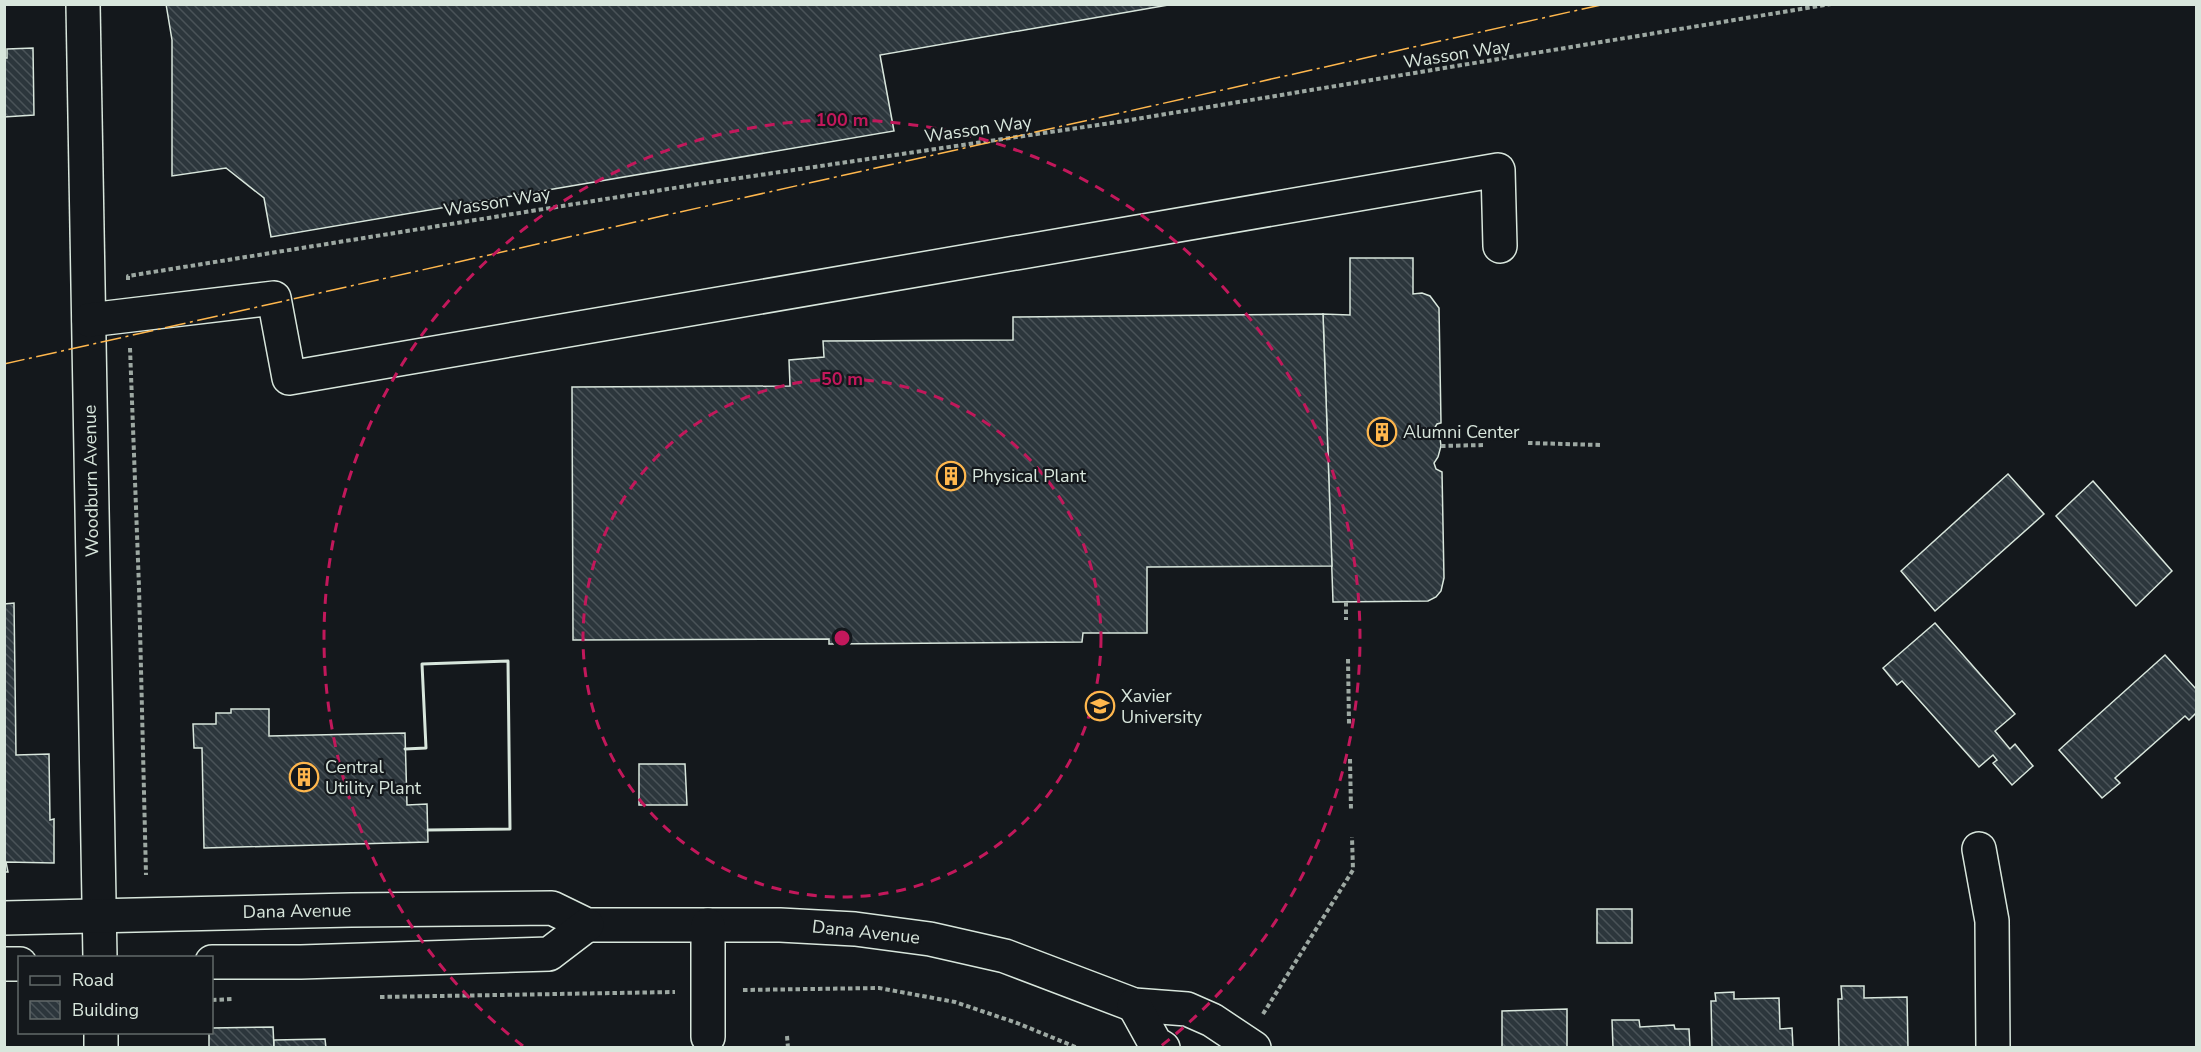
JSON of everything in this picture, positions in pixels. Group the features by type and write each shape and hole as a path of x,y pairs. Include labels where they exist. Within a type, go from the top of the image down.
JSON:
{"street":[{"name":"Woodburn Avenue","path":"83,4 100,956"},
{"path":"89,320 274,298 289,378 1498,170 1500,246"},
{"path":"1978,849 1992,921 1993,1047"},
{"name":"Dana Avenue","path":"4,918 552,908 587,925 780,925 855,929 930,939 1005,956 1134,1005 1187,1009 1212,1020 1258,1032"},
{"path":"213,962 301,962 549,954 587,925"},
{"path":"708,925 708,1037"},
{"path":"1134,1005 1155,1044 1163,1047"}],"path":[{"name":"Wasson Way","path":"128,315 128,276 699,184 1152,117 1831,4"},
{"path":"128,315 139,587 146,875"},
{"path":"1528,443 1600,444"},
{"path":"1441,446 1484,445"},
{"path":"1346,602 1346,620"},
{"path":"1348,659 1349,724"},
{"path":"1350,759 1351,810"},
{"path":"1258,1032 1353,870 1352,837"},
{"path":"377,997 879,988 955,1002 1077,1047"},
{"path":"213,1000 235,999"},
{"path":"787,1036 788,1047"}],"building":[{"path":"166,4 1174,4 880,55 894,131 271,237 264,198 226,168 172,176 172,40"},
{"path":"33,48 34,115 4,117 4,58 7,58 7,49"},
{"name":"Alumni Center","path":"1350,258 1413,258 1413,294 1422,293 1430,296 1439,308 1441,423 1437,424 1434,429 1440,438 1441,446 1434,463 1436,469 1442,472 1444,578 1441,591 1428,601 1333,602 1323,314 1350,315"},
{"name":"Physical Plant","path":"1323,314 1332,566 1147,567 1147,633 1083,633 1082,642 829,644 829,639 573,640 572,387 790,386 789,360 824,357 823,341 1013,340 1013,317"},
{"path":"2008,474 2044,514 1935,611 1901,571"},
{"path":"2093,481 2172,571 2136,606 2056,516"},
{"path":"14,603 16,755 49,754 50,820 54,819 54,863 6,862 8,872 4,872 4,604"},
{"path":"1935,623 2015,714 1995,731 2010,749 2015,744 2033,766 2012,785 1993,763 1997,760 1993,755 1979,767 1902,681 1897,685 1883,668"},
{"path":"2165,655 2196,689 2196,713 2189,720 2185,716 2115,778 2120,783 2102,798 2059,750"},
{"name":"Central Utility Plant","path":"231,709 269,709 269,736 405,733 407,805 427,804 428,842 204,848 202,748 194,748 193,724 216,724 216,713 231,713"},
{"path":"639,764 685,764 687,805 639,805"},
{"path":"1597,909 1632,909 1632,943 1597,943"},
{"path":"1841,986 1864,986 1864,998 1907,997 1908,1048 1839,1048 1838,999 1842,999"},
{"path":"1734,992 1734,999 1779,998 1780,1029 1792,1028 1793,1048 1712,1048 1711,1001 1716,1001 1715,993"},
{"path":"1567,1009 1567,1048 1502,1048 1502,1011"},
{"path":"1612,1020 1639,1020 1640,1027 1674,1025 1675,1029 1689,1029 1690,1048 1613,1048"},
{"path":"273,1027 274,1048 209,1048 209,1034 213,1034 213,1028"},
{"path":"325,1039 326,1048 274,1048 274,1040"}],"wall":[{"path":"405,749 426,748 422,664 508,661 510,829 428,830"}],"power":[{"path":"4,364 1605,4"}],"place":[{"name":"Alumni Center","path":"1382,432"},
{"name":"Physical Plant","path":"951,476"},
{"name":"Xavier University","path":"1100,706"},
{"name":"Central Utility Plant","path":"304,777"}]}
